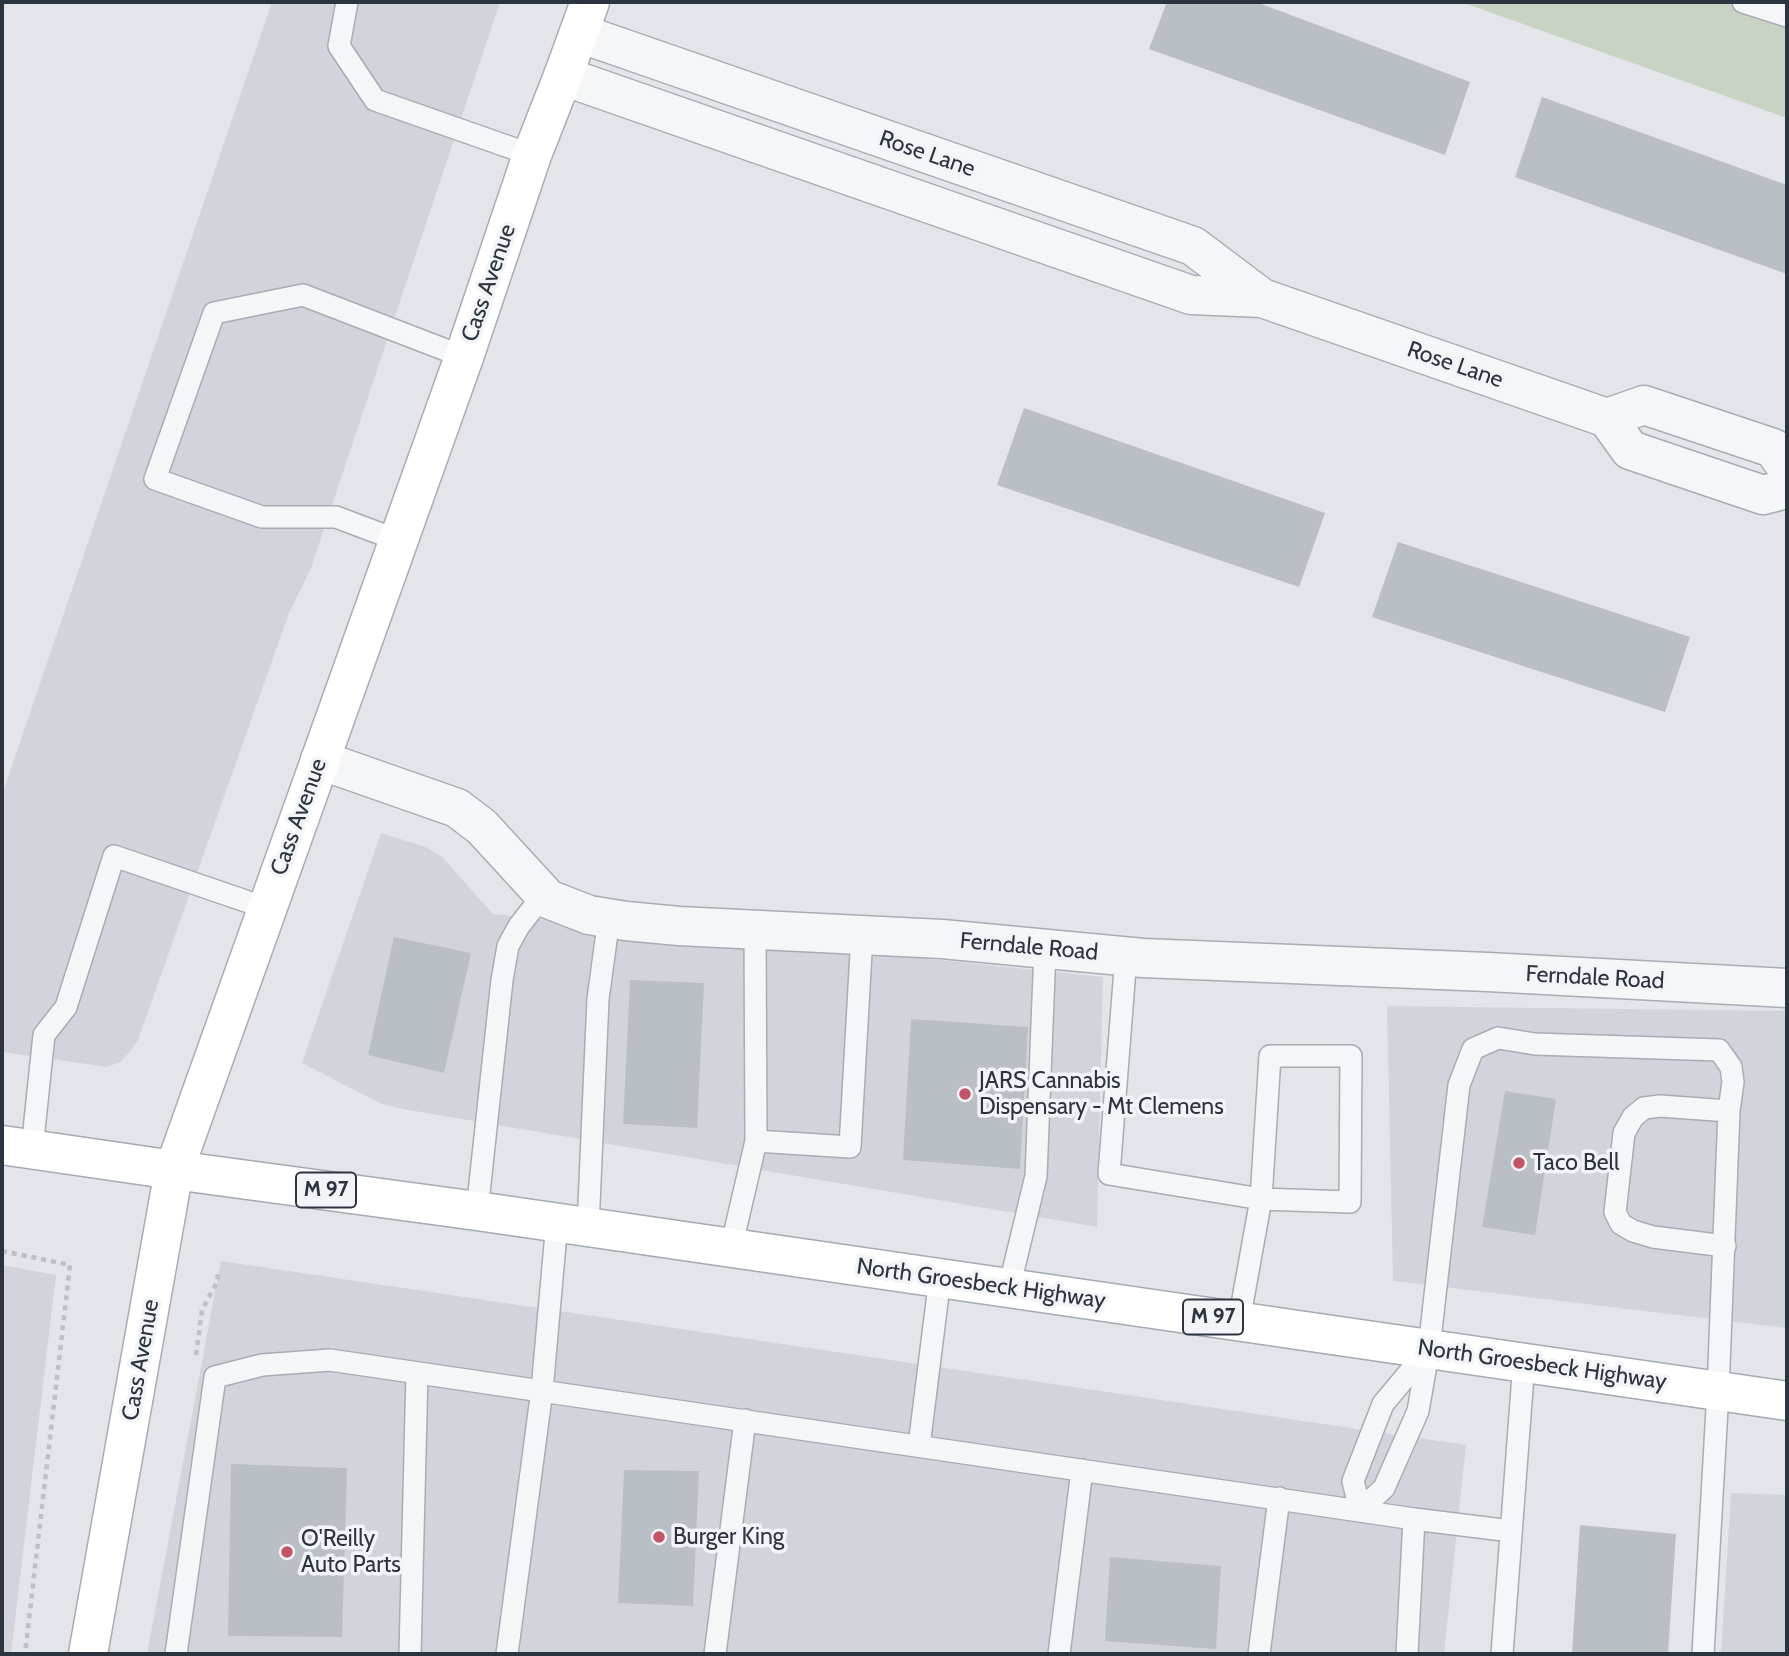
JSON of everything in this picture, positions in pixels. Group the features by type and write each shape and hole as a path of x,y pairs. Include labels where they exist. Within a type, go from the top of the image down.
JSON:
{"main road":[{"name":"Cass Avenue","path":"88,1654 174,1170 464,357 532,155 585,17"},
{"name":"M 97","path":"17,1147 174,1170"},
{"name":"North Groesbeck Highway","path":"174,1170 477,1210 1787,1401"}],"street":[{"name":"Rose Lane","path":"585,17 1194,246 1262,298"},
{"name":"Rose Lane","path":"563,76 1191,295 1262,298 1607,418"},
{"path":"1787,468 1773,448 1644,405 1607,418 1630,450 1763,495 1787,489"},
{"name":"Ferndale Road","path":"320,760 457,808 482,827 548,899 589,915 626,921 942,939 1126,956 1787,988"}],"lane":[{"path":"347,2 339,46 375,100 532,155"},
{"path":"1743,2 1787,16"},
{"path":"397,540 336,517 262,517 155,479 214,313 303,295 464,357"},
{"path":"17,1147 44,1035 66,1007 114,856 266,908"},
{"path":"477,1210 508,946 519,926 544,894"},
{"path":"507,1654 542,1390 573,1224 609,918"},
{"path":"731,1248 756,1141 755,929"},
{"path":"756,1141 850,1147 862,935"},
{"path":"1009,1288 1036,1176 1045,948"},
{"path":"1126,956 1109,1174 1261,1199 1350,1202 1351,1056 1270,1056 1261,1199 1239,1321"},
{"path":"1360,1510 1384,1488 1418,1411 1429,1349 1459,1085 1473,1049 1498,1038 1535,1044 1719,1050 1731,1067 1733,1083 1729,1111 1718,1391 1703,1654"},
{"path":"1724,1246 1653,1237 1633,1231 1621,1224 1615,1212 1624,1133 1633,1117 1644,1108 1660,1106 1729,1111"},
{"path":"919,1446 940,1278"},
{"path":"1360,1510 1353,1481 1383,1404 1429,1349"},
{"path":"176,1654 215,1377 262,1364 330,1360 1511,1531"},
{"path":"1502,1654 1524,1362"},
{"path":"410,1654 417,1373"},
{"path":"715,1654 745,1420"},
{"path":"1059,1654 1082,1470"},
{"path":"1259,1654 1279,1498"},
{"path":"1407,1654 1414,1518"}],"path":[{"path":"2,1251 71,1265 25,1654"}],"shaded area":[{"path":"272,2 500,2 311,568 289,613 138,1040 120,1062 107,1067 2,1052 2,795"},
{"path":"381,833 426,847 442,857 493,914 1103,977 1097,1227 403,1109 382,1104 302,1063"},
{"path":"1387,1006 1787,1011 1787,1328 1393,1281"},
{"path":"221,1261 1466,1445 1444,1654 147,1654"},
{"path":"2,1265 56,1275 11,1654 2,1654"},
{"path":"1731,1493 1787,1495 1787,1654 1721,1654"}],"green space":[{"path":"1461,2 1787,2 1787,118"}],"building":[{"path":"1167,2 1256,2 1470,82 1445,155 1149,49"},
{"path":"1542,97 1787,185 1787,274 1515,177"},
{"path":"1024,408 1325,513 1299,587 997,485"},
{"path":"1398,542 1690,637 1665,712 1372,617"},
{"path":"394,937 471,953 444,1073 368,1055"},
{"path":"630,980 704,983 697,1128 623,1124"},
{"name":"JARS Cannabis Dispensary - Mt Clemens","path":"911,1019 1028,1027 1020,1169 903,1160"},
{"name":"Taco Bell","path":"1505,1091 1556,1099 1535,1235 1482,1227"},
{"name":"O'Reilly Auto Parts","path":"231,1464 347,1468 342,1637 228,1636"},
{"name":"Burger King","path":"624,1470 699,1471 693,1606 618,1603"},
{"path":"1580,1525 1676,1534 1668,1654 1572,1654"},
{"path":"1110,1557 1221,1566 1216,1649 1105,1641"}],"place":[{"name":"JARS Cannabis Dispensary - Mt Clemens","path":"965,1094"},
{"name":"Taco Bell","path":"1519,1163"},
{"name":"Burger King","path":"659,1537"},
{"name":"O'Reilly Auto Parts","path":"287,1552"}]}
